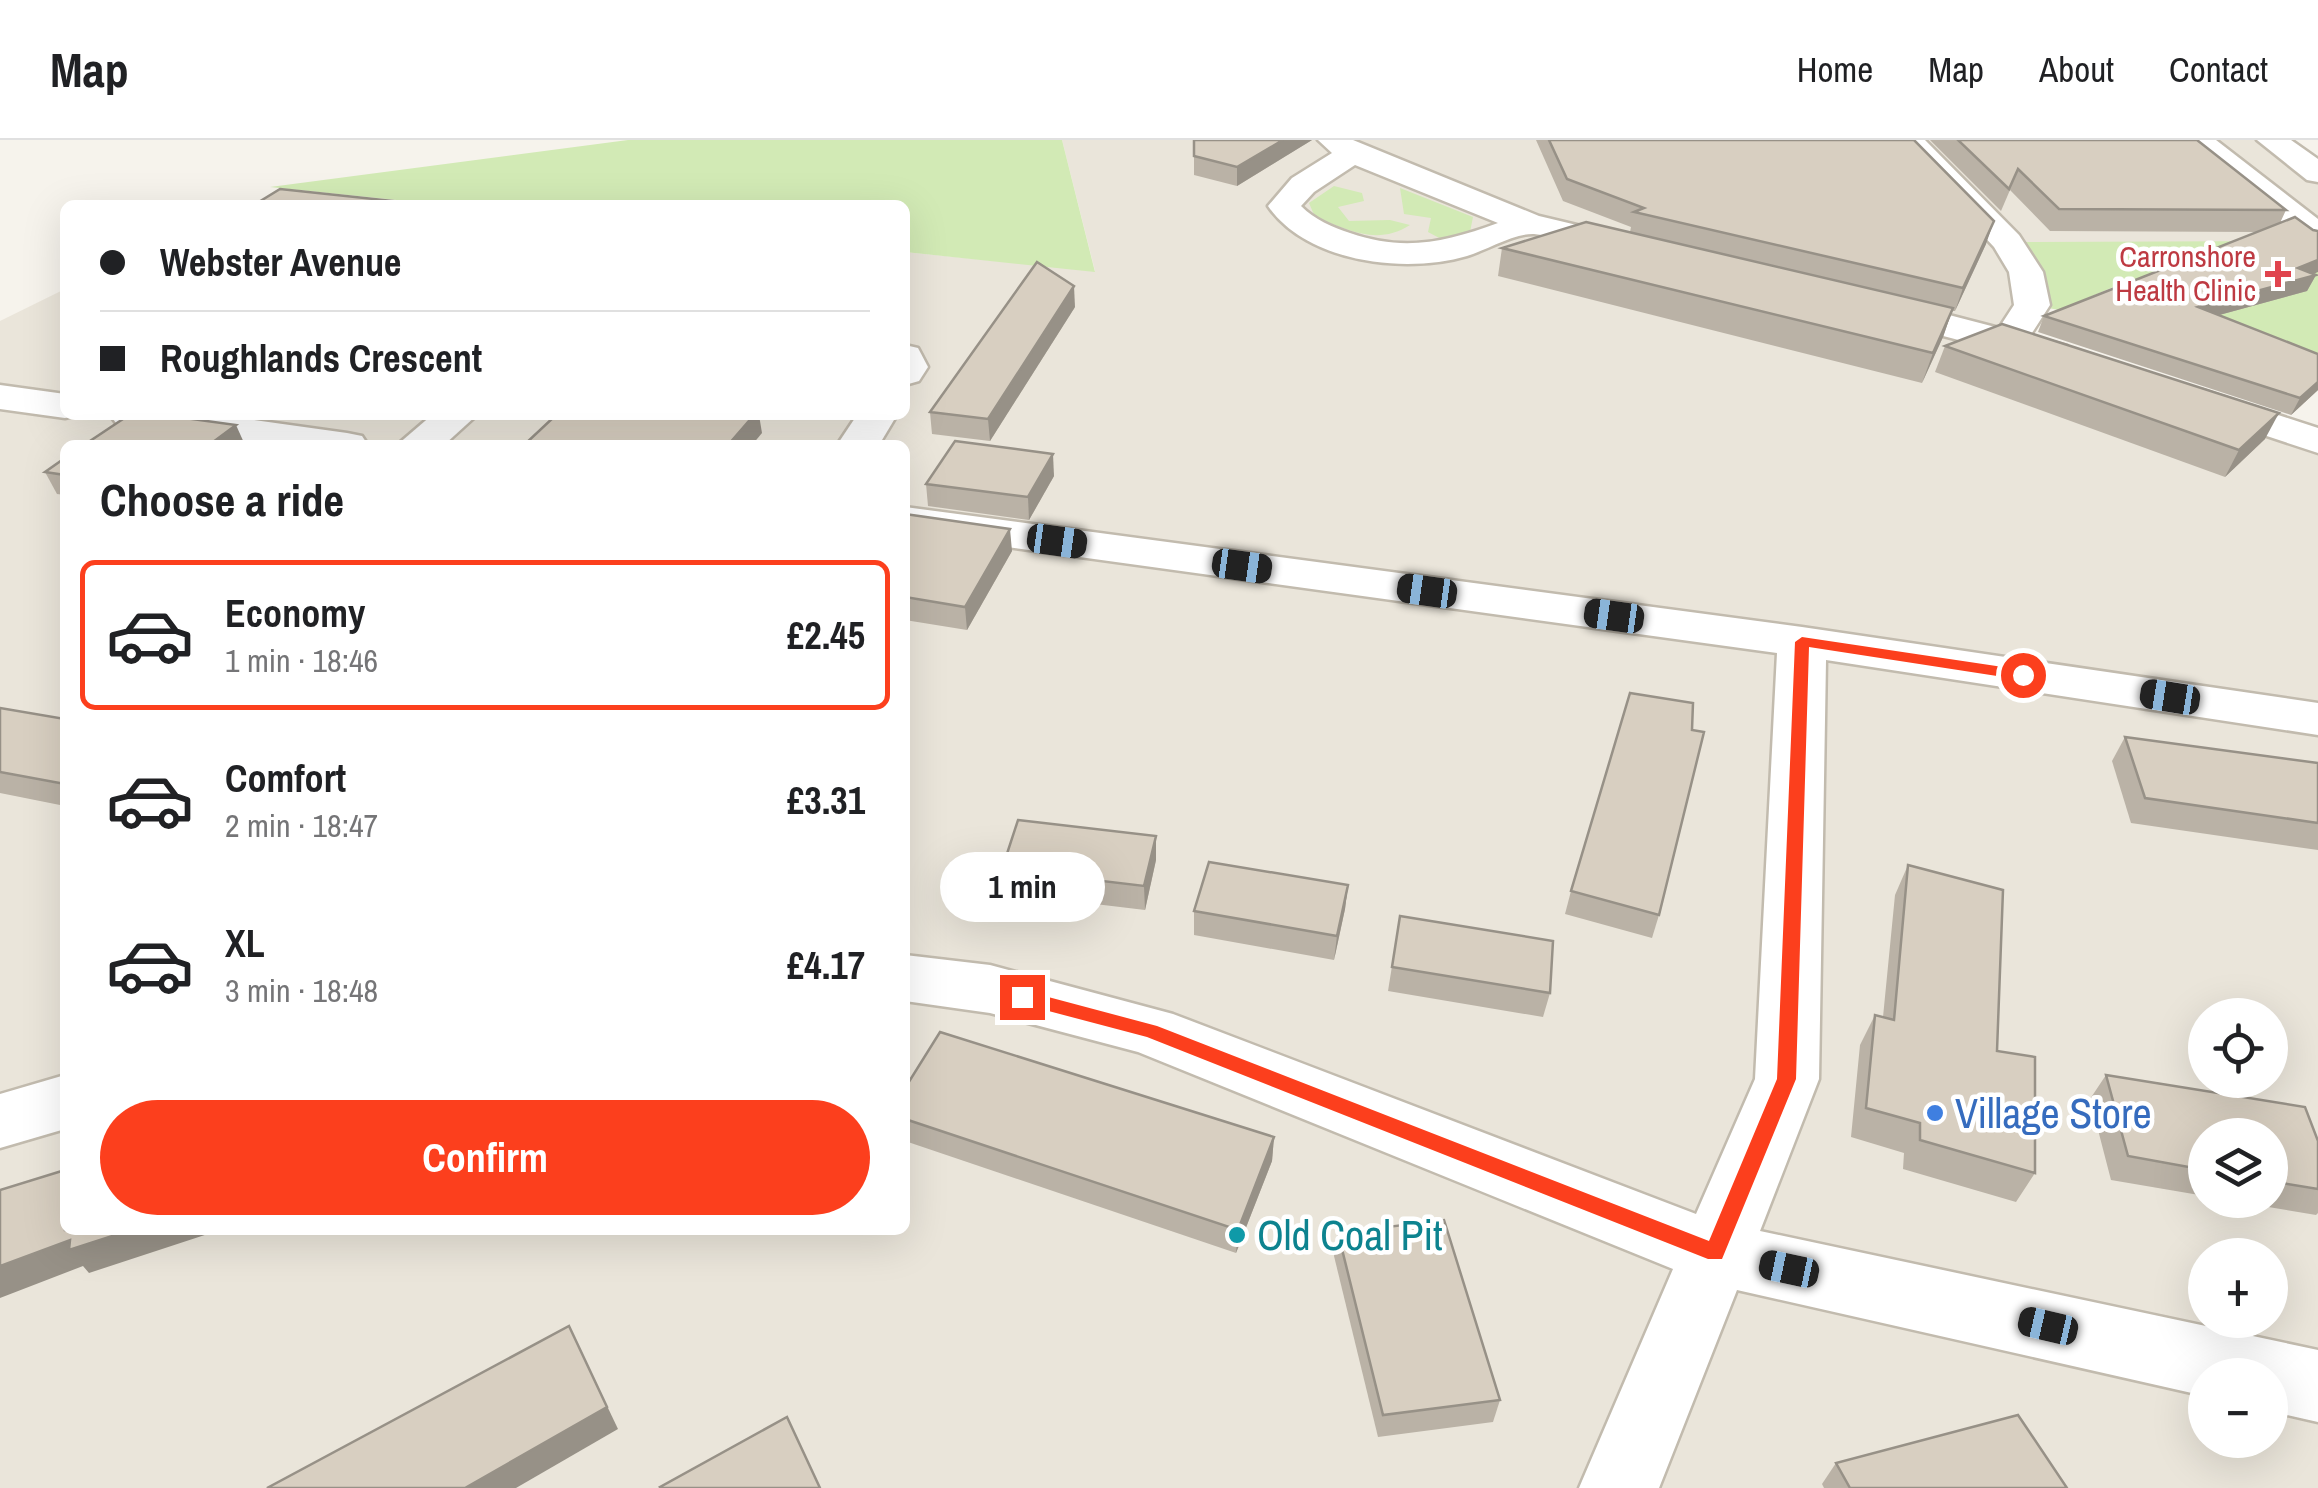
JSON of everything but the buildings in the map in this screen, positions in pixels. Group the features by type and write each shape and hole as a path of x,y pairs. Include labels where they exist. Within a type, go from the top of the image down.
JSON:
{"street":[{"path":"1908,140 2007,242 2026,272 2032,306 2010,339"},
{"path":"2197,140 2318,235"},
{"path":"2272,140 2318,173"},
{"path":"1528,223 1428,258 1370,253 1296,222 1284,206 1343,146 1528,223 1663,256"},
{"path":"2257,187 2318,186"},
{"path":"1836,298 2010,339 2083,363"},
{"path":"2174,392 2318,441"},
{"path":"0,397 60,405"},
{"path":"166,420 311,440"},
{"path":"424,440 450,420"},
{"path":"910,521 1802,642 2318,720"},
{"path":"1618,1488 1787,1079 1802,642"},
{"path":"910,979 990,989 1150,1031 1715,1253 2193,1358"},
{"path":"0,1121 60,1103"},
{"path":"2288,1379 2318,1386"}],"shaded area":[{"path":"1062,140 2272,140 2318,173 2318,241 2026,272 2011,339 2318,441 2318,1488 0,1488 0,321 60,291 60,420 910,420 910,252 1095,271"}],"green space":[{"path":"628,140 1062,140 1095,272 910,253 910,200 396,200 270,187"},
{"path":"1334,186 1362,193 1364,201 1338,207 1349,221 1390,220 1410,225 1374,235 1315,217 1309,203"},
{"path":"1400,188 1473,217 1470,232 1443,240 1428,232 1431,218 1404,214"},
{"path":"2318,241 2318,357 2125,282 2059,310 2032,305 2007,242"}],"place":[{"name":"Carronshore Health Clinic","path":"2278,274"},
{"name":"Village Store","path":"1935,1113"},
{"name":"Old Coal Pit","path":"1237,1235"}],"route":[{"path":"1022,997 1150,1031 1715,1253 1787,1079 1802,642 2023,675"}]}
